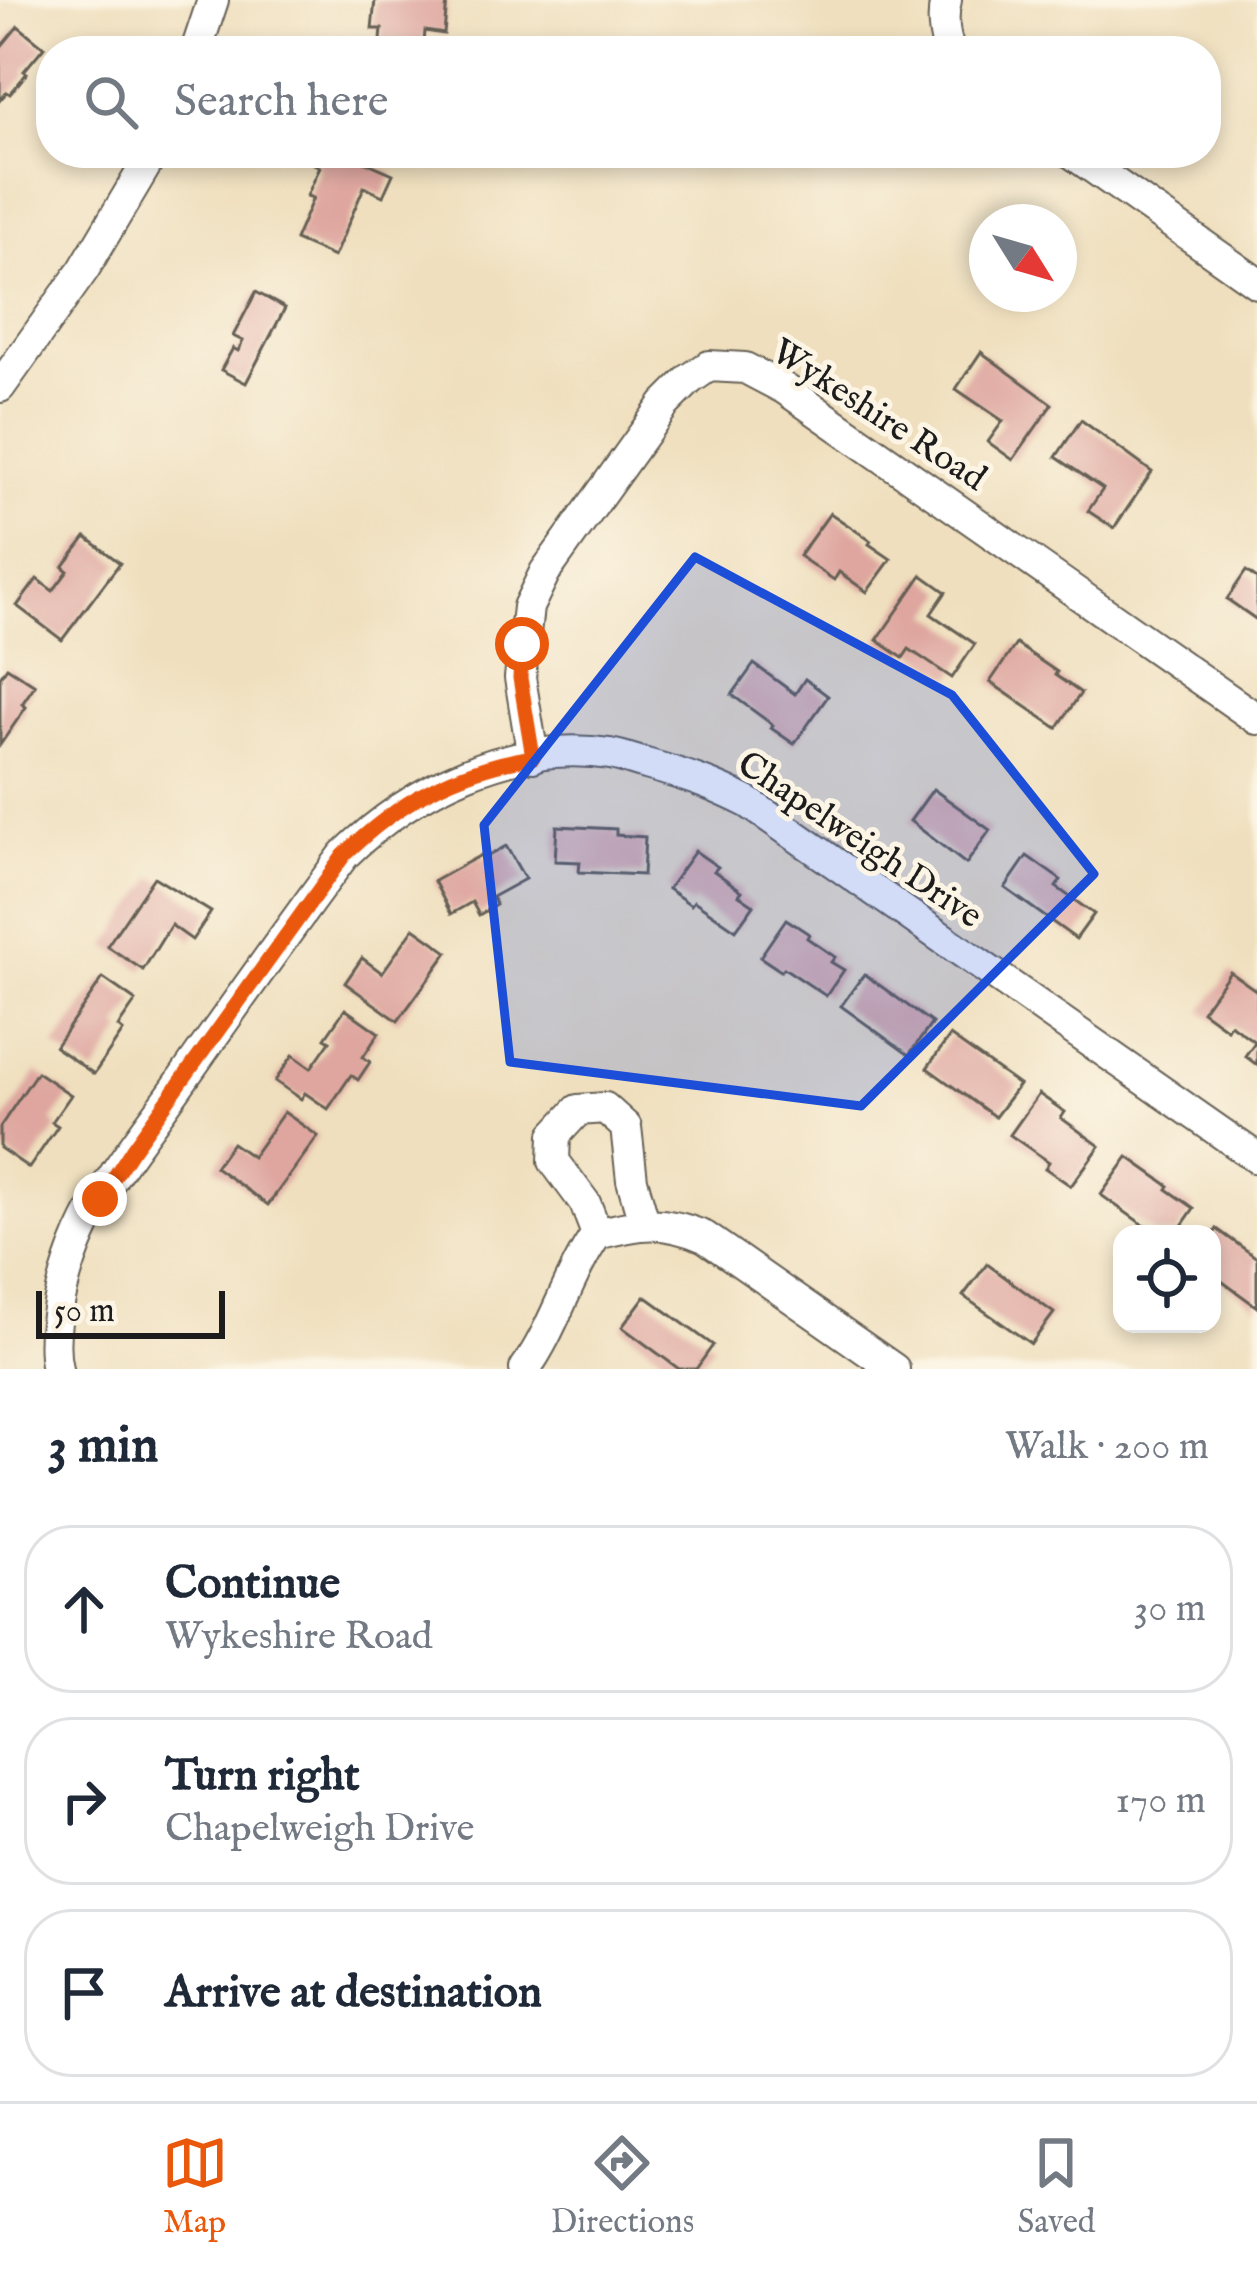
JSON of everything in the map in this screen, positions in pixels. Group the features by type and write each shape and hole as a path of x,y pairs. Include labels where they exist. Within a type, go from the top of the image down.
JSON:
{"street":[{"path":"201,36 213,0"},
{"path":"945,36 946,0"},
{"path":"0,387 84,269 144,168"},
{"path":"1093,168 1257,283"},
{"name":"Wykeshire Road","path":"533,757 520,678 528,607 545,572 665,404 709,366 746,368 784,389 1257,719"},
{"name":"Chapelweigh Drive","path":"57,1369 54,1357 67,1274 91,1216 132,1150 344,855 370,829 414,798 466,772 533,757 610,754 707,782 749,803 1257,1158"},
{"path":"597,1234 585,1203 554,1161 555,1135 578,1110 605,1108 626,1127 632,1180 644,1222"},
{"path":"525,1369 597,1234 644,1222 680,1227 705,1237 895,1369"}],"highlighted area":[{"path":"695,557 952,695 1094,874 861,1106 510,1062 484,825"}],"building":[{"path":"375,0 447,0 444,34 425,31 425,36 381,36 382,29 372,29"},
{"path":"18,26 36,41 36,57 27,73 0,100 0,48"},
{"path":"320,168 379,168 393,174 383,196 364,187 334,257 295,240 313,198 307,196"},
{"path":"256,292 285,308 246,383 221,370 233,348 238,351 243,341 233,336"},
{"path":"981,352 1052,404 1013,460 988,442 1003,421 956,389"},
{"path":"1081,420 1152,472 1114,528 1088,511 1103,489 1056,457"},
{"path":"830,513 891,559 867,592 839,572 834,580 799,556"},
{"path":"86,537 120,563 62,640 17,606 37,579 53,591 68,571 63,567"},
{"path":"1246,571 1257,579 1257,620 1227,599"},
{"path":"922,575 946,592 931,614 975,644 952,678 909,649 903,658 877,640"},
{"path":"1016,644 1081,693 1057,728 990,682"},
{"path":"754,664 795,694 805,679 828,696 794,744 732,695"},
{"path":"7,667 35,685 0,745 0,677"},
{"path":"933,789 990,830 966,864 910,821"},
{"path":"557,826 616,829 616,835 645,837 643,875 579,872 580,862 555,861"},
{"path":"506,846 525,879 492,897 496,905 479,915 472,902 451,914 434,881"},
{"path":"695,851 718,867 714,871 754,905 736,930 668,889"},
{"path":"1027,856 1061,880 1056,887 1094,914 1076,939 1005,888"},
{"path":"154,877 211,912 192,940 171,925 143,970 107,946"},
{"path":"786,919 809,934 807,938 835,957 831,962 844,970 826,996 760,957"},
{"path":"414,928 448,952 398,1021 345,983 362,958 382,973"},
{"path":"1230,972 1257,991 1257,1065 1245,1056 1255,1042 1202,1011"},
{"path":"864,974 932,1023 909,1055 841,1006"},
{"path":"103,978 136,1001 118,1027 123,1031 94,1074 55,1047"},
{"path":"345,1009 379,1033 363,1057 370,1062 358,1080 351,1075 328,1109 305,1093 301,1099 275,1081 293,1055 311,1068"},
{"path":"950,1036 1019,1085 995,1117 927,1068"},
{"path":"37,1072 71,1095 52,1122 58,1126 29,1168 0,1148 0,1127"},
{"path":"1039,1094 1065,1112 1061,1118 1100,1146 1071,1186 1045,1168 1049,1162 1010,1135"},
{"path":"284,1112 318,1136 268,1205 215,1167 232,1143 252,1157"},
{"path":"1128,1157 1194,1208 1182,1225 1143,1225 1101,1195"},
{"path":"1221,1232 1257,1258 1257,1307 1221,1281"},
{"path":"987,1264 1054,1313 1031,1344 963,1296"},
{"path":"645,1296 713,1345 696,1369 679,1369 622,1327"}],"route":[{"path":"100,1199 344,855 370,829 414,798 466,772 533,757 520,678 522,644"}]}
